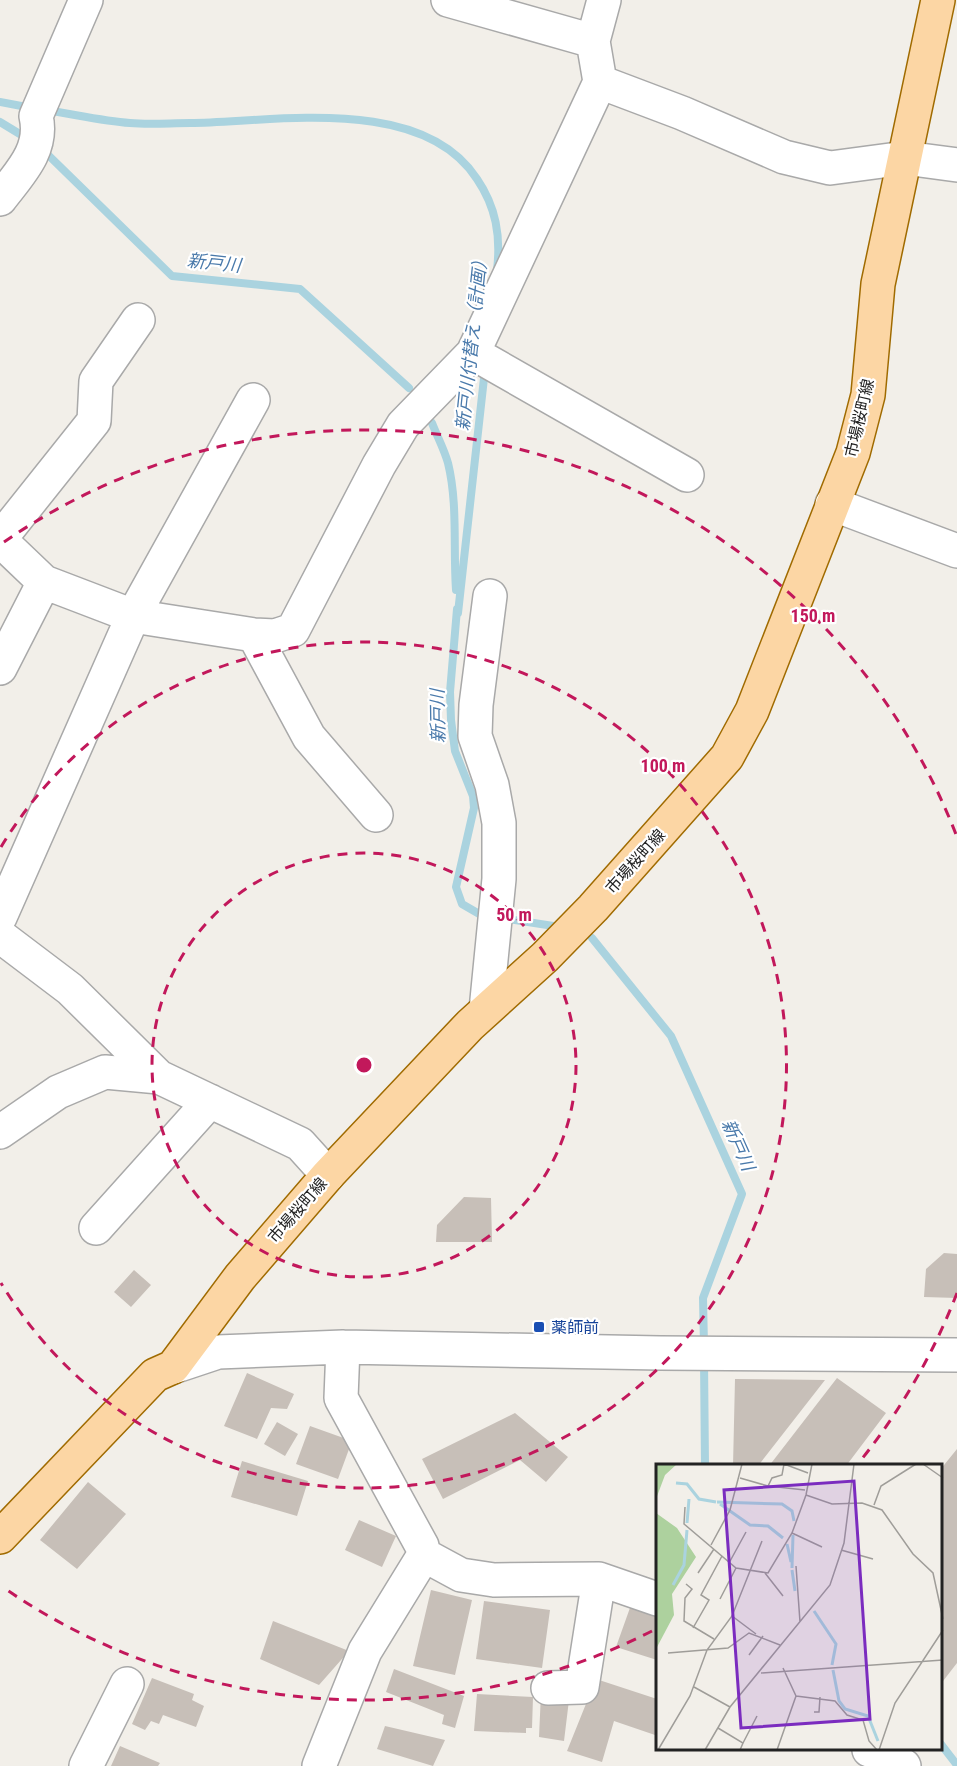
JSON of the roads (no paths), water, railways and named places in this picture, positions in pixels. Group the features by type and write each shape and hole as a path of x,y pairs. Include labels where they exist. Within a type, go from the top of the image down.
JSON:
{"main road":[{"name":"市場桜町線","path":"0,1537 155,1375 173,1367 240,1277 328,1175 486,1010 545,957 593,908 727,757 752,711 853,453 868,395 878,284 938,0"}],"street":[{"path":"0,199 36,142 36,116 86,0"},
{"path":"448,0 593,41"},
{"path":"138,320 96,381 94,422 0,540 44,582 133,616 254,635 275,636 293,630 379,465 403,425 473,353 600,82 593,41 604,0"},
{"path":"600,82 682,113 784,157 831,168 905,158 957,165"},
{"path":"473,353 687,475"},
{"path":"0,916 133,616 253,400"},
{"path":"832,504 957,551"},
{"path":"0,668 44,582"},
{"path":"486,1010 499,879 499,823 492,785 475,736 476,705 490,596"},
{"path":"254,635 309,737 376,815"},
{"path":"0,936 70,989 159,1077 300,1144 328,1175"},
{"path":"0,1132 58,1092 105,1072 159,1077"},
{"path":"96,1228 210,1101"},
{"path":"319,1766 365,1651 424,1555 422,1546 341,1398 343,1347"},
{"path":"173,1367 218,1352 343,1347 683,1354 957,1355"},
{"path":"424,1555 461,1575 494,1580 599,1579 656,1599"},
{"path":"548,1688 582,1687 599,1579"},
{"path":"86,1766 127,1684"},
{"path":"873,1751 904,1766"}],"waterway":[{"name":"新戸川付替え（計画）","path":"0,102 32,108"},
{"name":"新戸川付替え（計画）","path":"45,110 109,121 145,124 304,118 345,119 384,124 421,134 452,152 477,179 489,200 496,222 497,270"},
{"name":"新戸川","path":"0,122 28,139"},
{"name":"新戸川","path":"41,148 172,276 300,289 409,388"},
{"name":"新戸川付替え（計画）","path":"458,613 485,369"},
{"name":"新戸川","path":"432,423 446,458 451,478 456,590"},
{"name":"新戸川","path":"457,609 450,692 451,720 455,751 473,796 474,808 456,887 462,904 481,915 488,916"},
{"name":"新戸川","path":"501,918 560,927"},
{"name":"新戸川","path":"592,938 671,1036 742,1194 703,1298 704,1346"},
{"name":"新戸川","path":"704,1359 705,1464"},
{"name":"新戸川","path":"942,1746 957,1765"}],"place":[{"name":"薬師前","path":"539,1327"}]}
